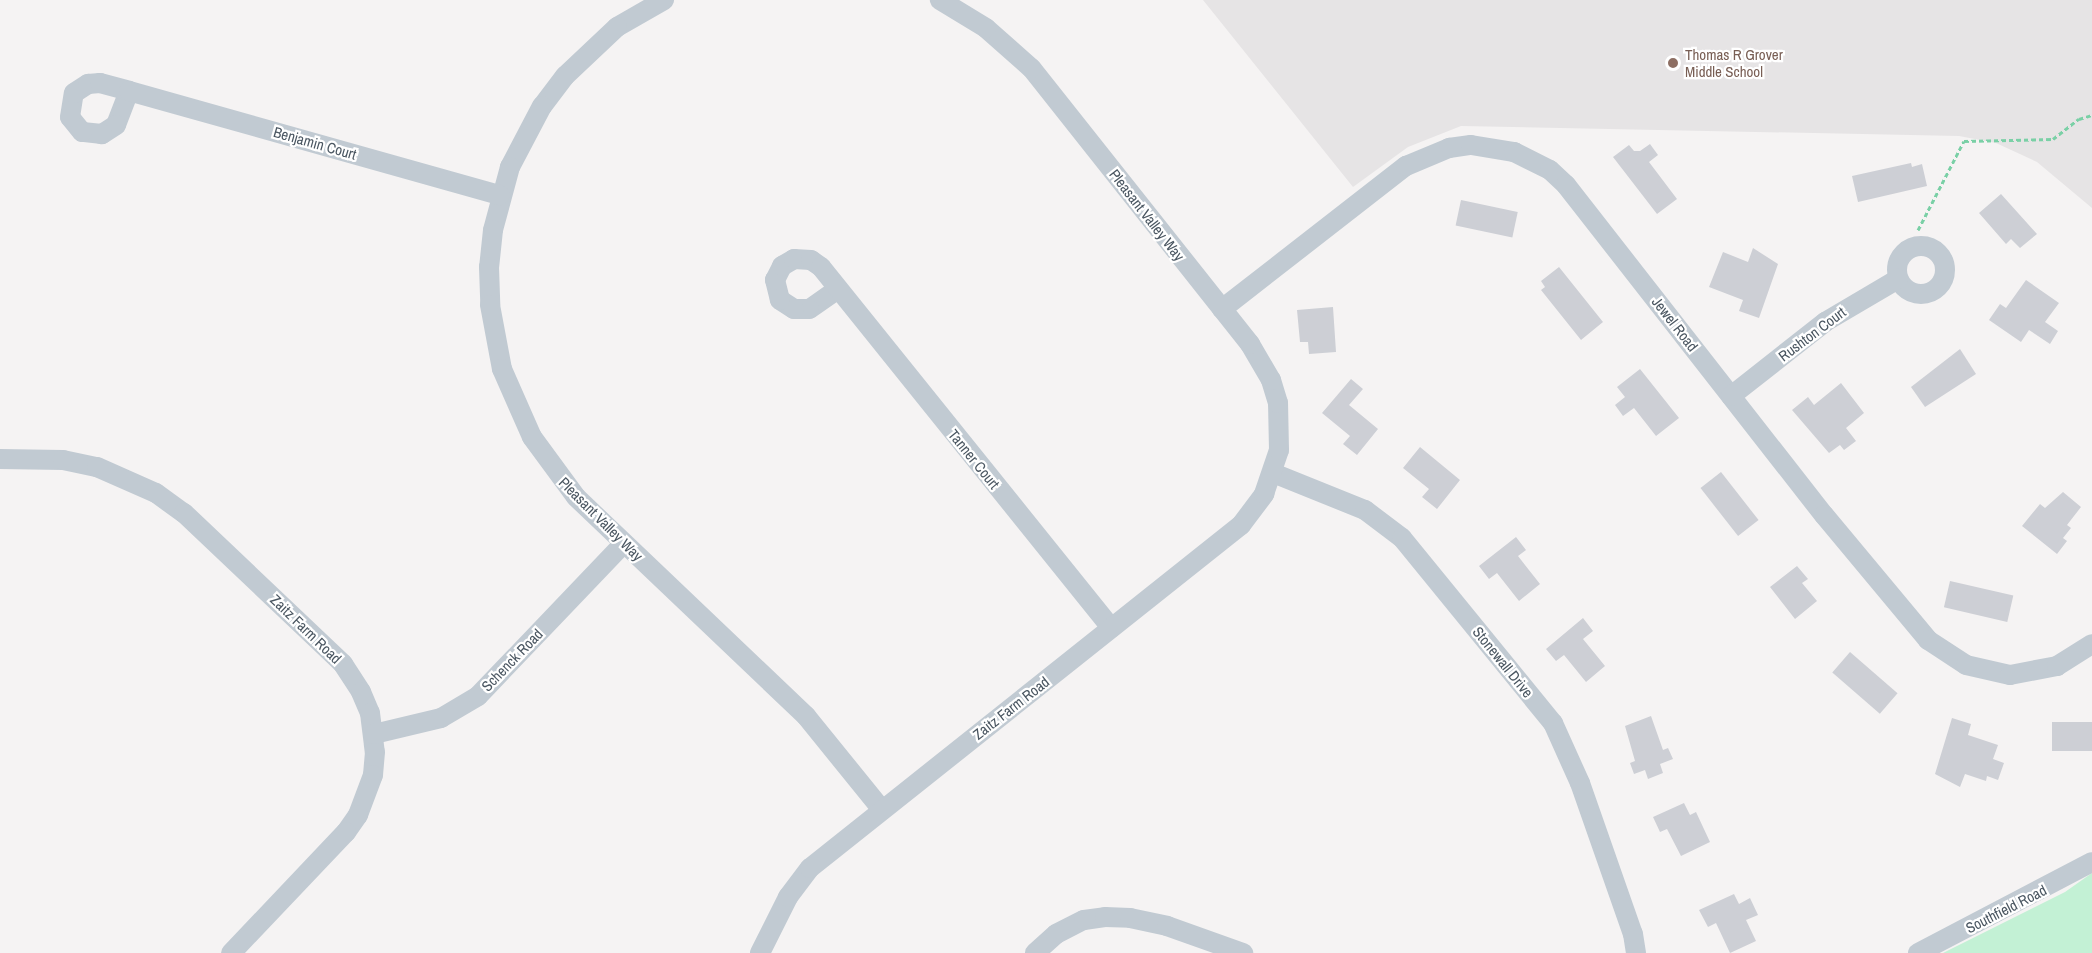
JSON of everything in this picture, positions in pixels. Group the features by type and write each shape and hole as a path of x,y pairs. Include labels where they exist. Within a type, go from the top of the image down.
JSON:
{"street":[{"name":"Pleasant Valley Way","path":"664,0 617,27 565,76 525,135 500,195 489,267 494,336 502,369 527,428 550,466 624,543 806,716 882,810"},
{"name":"Pleasant Valley Way","path":"940,0 986,28 1031,68 1262,361 1271,380 1280,426 1273,473"},
{"name":"Benjamin Court","path":"129,91 500,195"},
{"name":"Jewel Road","path":"1222,309 1406,166 1449,148 1493,147 1533,160 1566,185 1824,515 1928,640 1946,654 1977,669 2010,675 2057,666 2092,644"},
{"name":"Rushton Court","path":"1731,396 1825,322 1898,279"},
{"name":"Tanner Court","path":"838,289 1111,628"},
{"name":"Zaitz Farm Road","path":"0,459 63,460 97,467 156,493 184,513 343,664 362,692 374,734 373,775 358,815 231,953"},
{"name":"Zaitz Farm Road","path":"760,953 788,897 810,868 1241,525 1264,494 1273,473"},
{"name":"Stonewall Drive","path":"1273,473 1342,498 1389,528 1553,723 1580,783 1635,944 1649,953"},
{"name":"Schenck Road","path":"374,734 441,718 478,696 624,543"},
{"name":"Southfield Road","path":"1918,953 2092,861"},
{"path":"1035,953 1056,934 1083,920 1104,917 1130,918 1167,926 1244,953"}],"path":[{"path":"1918,230 1964,141 2053,139 2079,119 2092,115"}],"shaded area":[{"name":"Thomas R Grover Middle School","path":"1203,0 2092,0 2092,208 2037,162 1996,143 1959,136 1461,126 1408,147 1353,187"}],"green space":[{"path":"2092,873 2092,953 1943,953 2065,892"}],"building":[{"path":"1650,144 1658,155 1649,162 1677,199 1657,214 1613,157 1629,145 1634,151 1640,151"},
{"path":"1911,163 1912,167 1922,164 1927,186 1858,202 1852,176"},
{"path":"2001,194 2037,234 2020,248 2011,239 2006,244 1979,213"},
{"path":"1461,200 1518,212 1512,237 1456,225"},
{"path":"1753,248 1778,264 1759,318 1739,311 1743,300 1709,287 1723,252 1748,262"},
{"path":"1559,267 1603,322 1581,340 1541,290 1545,287 1541,281"},
{"path":"2026,280 2059,303 2045,322 2058,331 2050,344 2029,330 2021,342 1989,320 2000,304 2006,308"},
{"path":"1333,307 1336,352 1309,354 1308,342 1300,342 1297,310"},
{"path":"1960,349 1976,374 1925,407 1911,387"},
{"path":"1640,369 1679,418 1656,436 1634,408 1623,416 1615,405 1625,397 1617,387"},
{"path":"1351,379 1363,389 1349,405 1378,429 1357,455 1343,444 1350,436 1322,413"},
{"path":"1841,383 1864,413 1846,428 1856,441 1844,450 1840,445 1829,453 1792,410 1808,397 1814,405"},
{"path":"1420,447 1460,480 1437,509 1422,497 1429,489 1403,468"},
{"path":"1721,472 1759,520 1738,536 1701,488"},
{"path":"2063,492 2081,507 2067,525 2071,528 2063,538 2067,541 2057,554 2022,526 2040,504 2045,508"},
{"path":"1516,537 1526,550 1518,556 1540,584 1519,601 1497,573 1489,579 1479,566"},
{"path":"1797,566 1808,579 1802,583 1817,601 1795,619 1770,587"},
{"path":"1950,581 2013,596 2007,622 1944,607"},
{"path":"1583,618 1593,631 1583,639 1605,666 1586,682 1564,655 1556,661 1546,649"},
{"path":"1850,652 1898,693 1880,714 1832,672"},
{"path":"1651,716 1663,750 1668,748 1673,759 1660,764 1663,773 1648,779 1645,770 1634,774 1630,763 1635,761 1625,726"},
{"path":"1952,718 1971,724 1968,735 1998,745 1993,759 2004,763 1998,780 1987,776 1986,781 1965,774 1960,787 1935,774"},
{"path":"2052,722 2092,722 2092,751 2052,751"},
{"path":"1684,803 1690,815 1696,812 1710,842 1681,856 1667,829 1660,832 1653,817"},
{"path":"1734,894 1739,904 1750,898 1758,915 1746,920 1756,941 1730,953 1716,923 1708,927 1699,910"}],"place":[{"name":"Thomas R Grover Middle School","path":"1673,63"}]}
